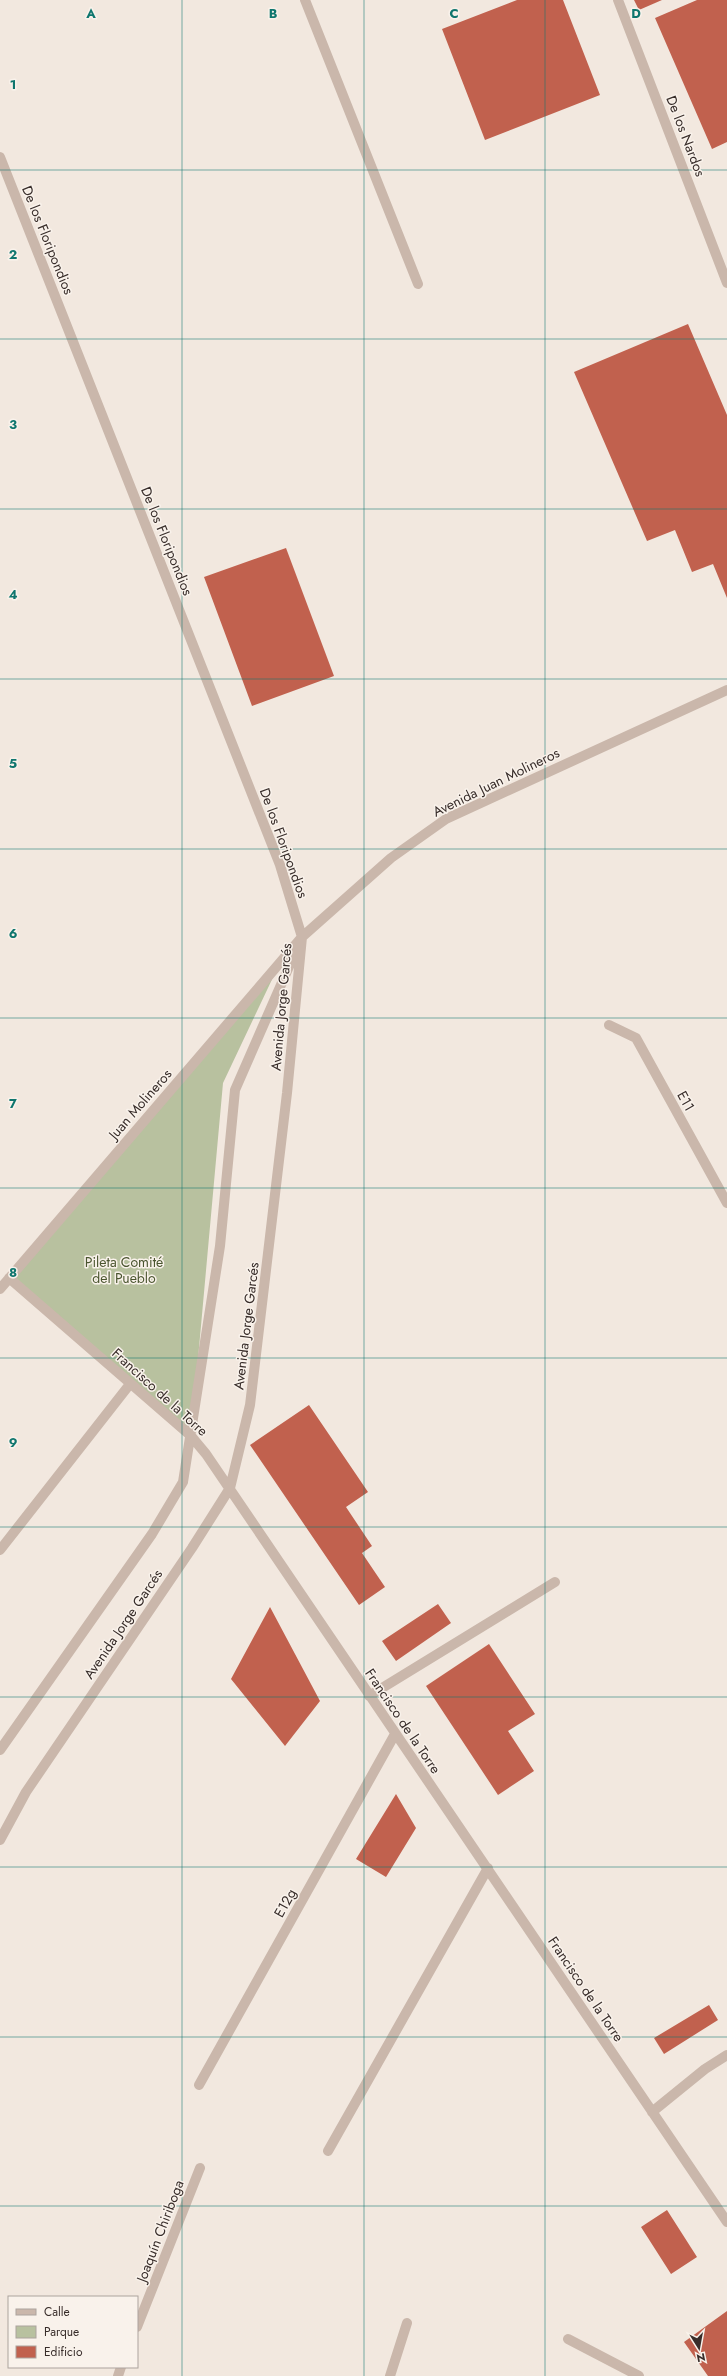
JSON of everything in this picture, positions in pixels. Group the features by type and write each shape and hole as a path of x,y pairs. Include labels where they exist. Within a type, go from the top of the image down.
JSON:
{"street":[{"path":"305,0 418,284"},
{"name":"De los Nardos","path":"618,0 727,283"},
{"name":"De los Floripondios","path":"0,157 280,865 302,937"},
{"name":"Avenida Juan Molineros","path":"302,937 391,858 446,819 727,690"},
{"name":"Juan Molineros","path":"0,1289 302,937"},
{"name":"Avenida Jorge Garcés","path":"0,1750 152,1534 183,1482 192,1436 220,1246 235,1090 302,937"},
{"name":"Avenida Jorge Garcés","path":"0,1840 26,1792 192,1548 230,1488 250,1405 287,1093 302,937"},
{"name":"E11","path":"609,1024 636,1038 727,1203"},
{"name":"Francisco de la Torre","path":"9,1278 192,1436 230,1488 369,1696 488,1868 727,2222"},
{"path":"0,1550 130,1384"},
{"path":"369,1696 555,1582"},
{"name":"E12g","path":"199,2085 395,1734"},
{"path":"328,2151 488,1868"},
{"path":"652,2112 705,2069 727,2055"},
{"name":"Joaquín Chiriboga","path":"138,2324 200,2168"},
{"path":"390,2376 407,2323"},
{"path":"568,2339 639,2376"}],"green space":[{"name":"Pileta Comité del Pueblo","path":"276,971 223,1083 191,1436 9,1278"}],"building":[{"path":"517,0 563,0 600,95 485,140 442,29"},
{"path":"634,0 662,0 639,10"},
{"path":"697,0 727,0 727,142 712,149 655,18"},
{"path":"688,324 727,415 727,598 713,564 692,572 675,530 647,541 574,372"},
{"path":"286,548 334,676 252,706 204,577"},
{"path":"309,1405 368,1492 346,1507 372,1546 362,1553 385,1587 359,1605 250,1445"},
{"path":"438,1604 451,1623 396,1661 382,1641"},
{"path":"270,1607 320,1701 285,1746 231,1679"},
{"path":"489,1644 535,1714 508,1731 534,1771 498,1795 426,1686"},
{"path":"396,1794 416,1828 386,1877 356,1859"},
{"path":"709,2005 718,2020 664,2054 654,2038"},
{"path":"667,2210 697,2257 671,2274 641,2227"},
{"path":"727,2311 727,2376 708,2376 684,2342"}]}
